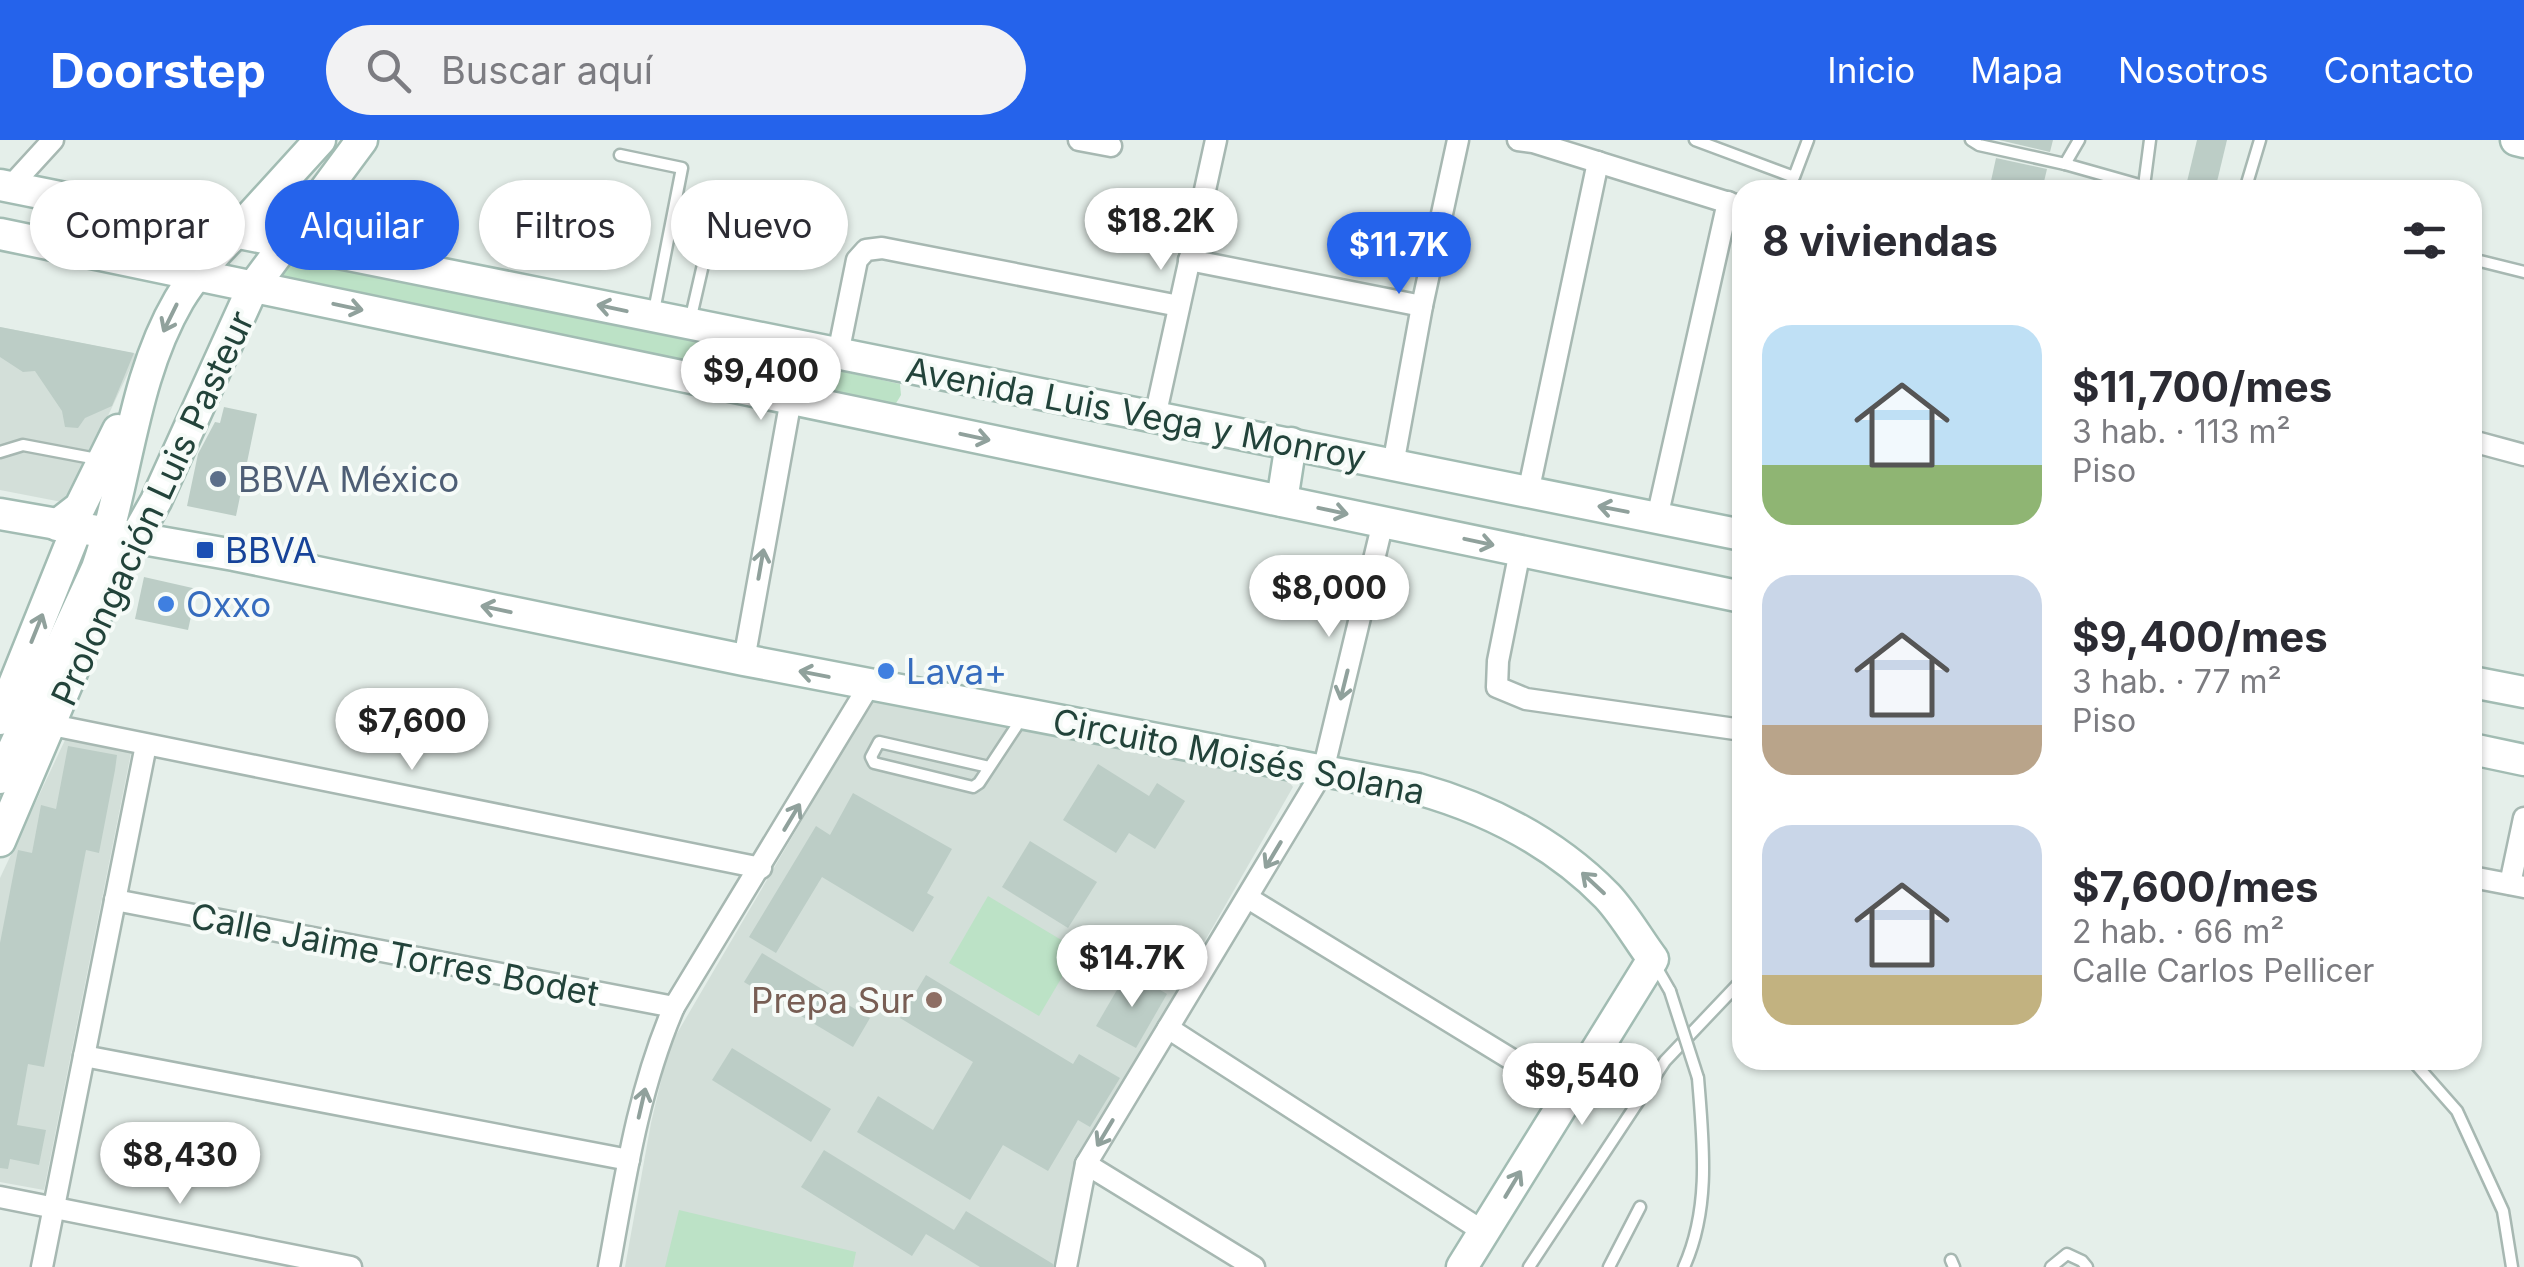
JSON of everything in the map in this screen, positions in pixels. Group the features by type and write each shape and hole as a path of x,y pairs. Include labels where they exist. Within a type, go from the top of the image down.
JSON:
{"main road":[{"name":"Prolongación Luis Pasteur","path":"245,222 320,140"},
{"name":"Prolongación Luis Pasteur","path":"333,180 362,140"},
{"path":"2516,140 2524,142"},
{"name":"Avenida Luis Vega y Monroy","path":"5,186 30,191"},
{"name":"Avenida Luis Vega y Monroy","path":"0,234 1732,595"},
{"name":"Prolongación Luis Pasteur","path":"0,841 111,581 122,536 120,476 150,365 178,301 201,270"},
{"name":"Prolongación Luis Pasteur","path":"0,778 97,568 156,501 253,287 267,270"},
{"name":"Avenida Luis Vega y Monroy","path":"421,270 1732,533"},
{"path":"67,527 150,365"},
{"path":"907,423 916,369"},
{"path":"1282,501 1291,443"},
{"name":"Circuito Moisés Solana","path":"0,514 253,559 1461,802 1535,838 1570,862 1610,899 1652,960"},
{"name":"Prolongación Luis Pasteur","path":"0,716 67,527"},
{"path":"2482,684 2524,692"},
{"path":"2482,751 2524,760"},
{"path":"1462,1267 1652,960"}],"street":[{"path":"5,186 53,140"},
{"path":"1079,140 1111,146"},
{"path":"1155,417 1216,140"},
{"path":"1394,465 1422,306 1458,140"},
{"path":"1518,140 1732,204"},
{"path":"1528,493 1598,162"},
{"path":"1658,518 1732,217"},
{"path":"838,354 858,260 866,250 882,248 1179,306"},
{"path":"1190,260 1422,306"},
{"path":"744,660 790,398"},
{"path":"2482,446 2524,455"},
{"path":"1066,1267 1086,1164 1322,771 1384,522"},
{"path":"1520,551 1498,661 1497,686 1526,700 1732,729"},
{"path":"609,1267 628,1160 654,1054 674,1007 870,684"},
{"path":"52,725 761,868"},
{"path":"42,1267 146,745"},
{"path":"2482,879 2517,886 2524,818"},
{"path":"1248,898 1568,1094"},
{"name":"Calle Jaime Torres Bodet","path":"116,900 674,1007"},
{"path":"1168,1028 1484,1232"},
{"path":"84,1056 628,1160"},
{"path":"1086,1164 1254,1267"},
{"path":"0,1197 351,1267"}],"lane":[{"path":"1695,140 1794,178 1808,140"},
{"path":"1971,140 2122,180"},
{"path":"2065,164 2079,140"},
{"path":"2145,180 2150,140"},
{"path":"2248,180 2260,140"},
{"path":"620,155 682,168 653,317"},
{"path":"2482,262 2524,272"},
{"path":"690,324 702,270"},
{"path":"0,452 23,444 103,460"},
{"path":"989,767 879,742 871,757 874,763 966,786 978,782 989,767 1022,713"},
{"path":"1652,960 1670,991 1698,1078 1704,1162 1698,1226 1684,1267"},
{"path":"1529,1267 1665,1062 1732,991"},
{"path":"2421,1070 2457,1112 2503,1211 2512,1267"},
{"path":"1608,1267 1640,1207"},
{"path":"2051,1267 2067,1254 2086,1267"}],"shaded area":[{"path":"0,327 137,354 67,503 0,490"},
{"name":"Prepa Sur","path":"873,699 1286,778 1293,787 1084,1152 1057,1267 625,1267 669,1047"},
{"path":"66,738 131,753 44,1190 0,1182 0,878"}],"green space":[{"path":"280,270 374,270 900,384 901,395 895,405 281,282 277,275"},
{"path":"988,896 1078,950 1039,1016 949,963"},
{"path":"679,1210 856,1252 853,1267 665,1267"}],"building":[{"path":"1999,140 2053,140 2050,152"},
{"path":"2197,140 2227,140 2217,180 2187,180"},
{"path":"1996,158 2047,169 2044,180 1991,180"},
{"path":"0,327 134,353 112,406 85,418 78,428 65,427 62,411 35,371 23,372 0,357"},
{"name":"BBVA México","path":"224,407 257,414 236,516 187,506 198,454 215,422 220,423"},
{"name":"Oxxo","path":"144,577 197,589 188,630 135,619"},
{"path":"68,746 117,755 115,770 99,853 86,850 44,1067 28,1064 17,1125 46,1130 39,1165 10,1159 8,1169 0,1168 0,943 18,850 32,853 41,805 56,809"},
{"path":"1098,764 1149,796 1157,783 1185,801 1155,849 1129,833 1116,853 1063,820"},
{"path":"853,793 952,849 927,893 934,897 913,932 822,877 776,953 749,937 816,826 830,835"},
{"path":"1030,841 1097,882 1068,928 1002,887"},
{"path":"762,953 870,1018 853,1047 744,982"},
{"path":"1128,971 1167,994 1136,1048 1096,1026"},
{"path":"926,975 1073,1064 1079,1054 1120,1078 1090,1127 1078,1120 1048,1171 1003,1145 970,1200 857,1132 878,1096 933,1130 973,1062 900,1018"},
{"path":"732,1048 831,1109 811,1142 712,1080"},
{"path":"824,1150 954,1230 966,1211 1053,1267 980,1267 926,1234 912,1256 801,1187"}],"place":[{"name":"BBVA México","path":"218,479"},
{"name":"BBVA","path":"205,550"},
{"name":"Oxxo","path":"166,604"},
{"name":"Lava+","path":"886,671"},
{"name":"Prepa Sur","path":"934,1000"}]}
